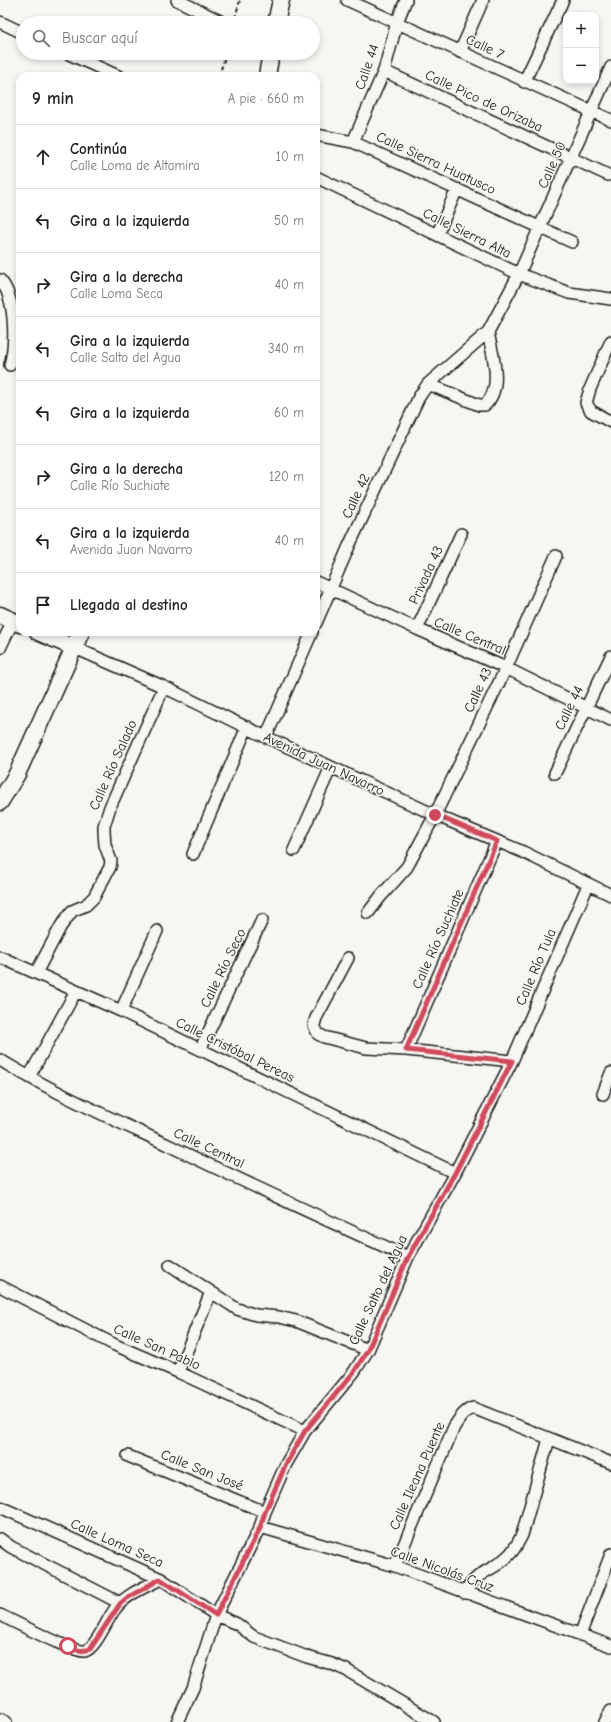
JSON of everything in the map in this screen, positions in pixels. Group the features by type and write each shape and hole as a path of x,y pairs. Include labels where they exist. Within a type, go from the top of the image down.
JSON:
{"main road":[{"path":"278,16 281,0"},
{"path":"268,72 270,60"},
{"name":"Avenida Juan Navarro","path":"47,636 75,648"},
{"path":"0,802 17,774 80,636"}],"street":[{"path":"177,0 210,16"},
{"name":"Calle 7","path":"347,0 524,82 611,120"},
{"name":"Calle 44","path":"353,142 384,72 397,22 406,0"},
{"path":"460,52 483,0"},
{"path":"524,82 563,0"},
{"path":"0,22 16,30"},
{"path":"83,60 109,72"},
{"name":"Calle 50","path":"488,332 519,274 611,67"},
{"name":"Calle Pico de Orizaba","path":"384,72 608,175"},
{"name":"Calle Sierra Huatusco","path":"320,136 353,142 572,242"},
{"name":"Calle Sierra Alta","path":"320,179 519,274 569,293 611,299"},
{"path":"437,235 457,189"},
{"path":"3,284 14,334 14,352 10,365"},
{"path":"428,384 479,405 485,405 489,402 496,382 488,332"},
{"name":"Calle 42","path":"320,614 411,412 428,384 488,332"},
{"path":"611,341 586,400 587,407 591,411 611,422"},
{"name":"Privada 43","path":"417,630 461,534"},
{"name":"Calle 43","path":"368,914 381,896 407,867 435,815 506,668 556,556"},
{"name":"Calle Central","path":"320,584 417,630 506,668 611,720"},
{"path":"0,648 11,620"},
{"path":"266,737 310,636"},
{"name":"Avenida Juan Navarro","path":"75,648 164,687 266,737 435,815 524,852 588,885 611,895"},
{"name":"Calle 44","path":"555,773 611,656"},
{"name":"Calle Río Salado","path":"36,973 61,926 72,911 86,905 94,897 110,867 111,861 105,845 104,826 110,807 164,687"},
{"path":"193,854 247,727"},
{"path":"294,850 331,767"},
{"name":"Calle Río Suchiate","path":"406,1050 497,841"},
{"name":"Calle Río Tula","path":"512,1061 588,885"},
{"name":"Calle Río Seco","path":"200,1050 262,920"},
{"path":"121,1011 157,931"},
{"name":"Calle Cristóbal Pereas","path":"0,957 121,1011 455,1173"},
{"path":"348,958 316,1018 314,1025 316,1030 324,1037 366,1048 406,1050 512,1061"},
{"path":"29,1077 76,991"},
{"name":"Calle Central","path":"0,1060 29,1077 310,1213 408,1257"},
{"name":"Calle Salto del Agua","path":"177,1722 193,1688 216,1615 260,1528 265,1512 286,1464 305,1431 350,1376 368,1350 408,1257 455,1173 512,1061"},
{"path":"603,1094 611,1073"},
{"path":"170,1265 229,1305 242,1311 296,1321 368,1350"},
{"name":"Calle San Pablo","path":"0,1286 115,1345 178,1372 305,1431"},
{"path":"178,1372 211,1292"},
{"name":"Calle Ileana Puente","path":"395,1566 454,1427 466,1412 473,1408 611,1463"},
{"path":"465,1593 474,1579 504,1560 515,1548 522,1535 549,1439"},
{"name":"Calle San José","path":"128,1456 265,1512"},
{"name":"Calle Loma Seca","path":"0,1507 160,1579 216,1615 237,1624 254,1637 346,1670 434,1722"},
{"name":"Calle Nicolás Cruz","path":"260,1528 395,1566 611,1646"},
{"path":"0,1539 11,1547 120,1604"},
{"path":"580,1635 611,1554"},
{"path":"0,1615 79,1651 84,1651 90,1649 110,1616 120,1604 127,1598 160,1579"},
{"path":"605,1722 611,1711"},
{"path":"0,1719 6,1722"}],"path":[{"path":"236,16 240,0"},
{"path":"220,72 224,60"}],"route":[{"path":"68,1646 79,1651 90,1649 115,1609 127,1598 160,1579 216,1615 260,1528 265,1512 286,1464 305,1431 354,1372 368,1350 381,1324 408,1257 455,1173 512,1061 406,1050 497,841 435,815"}]}
